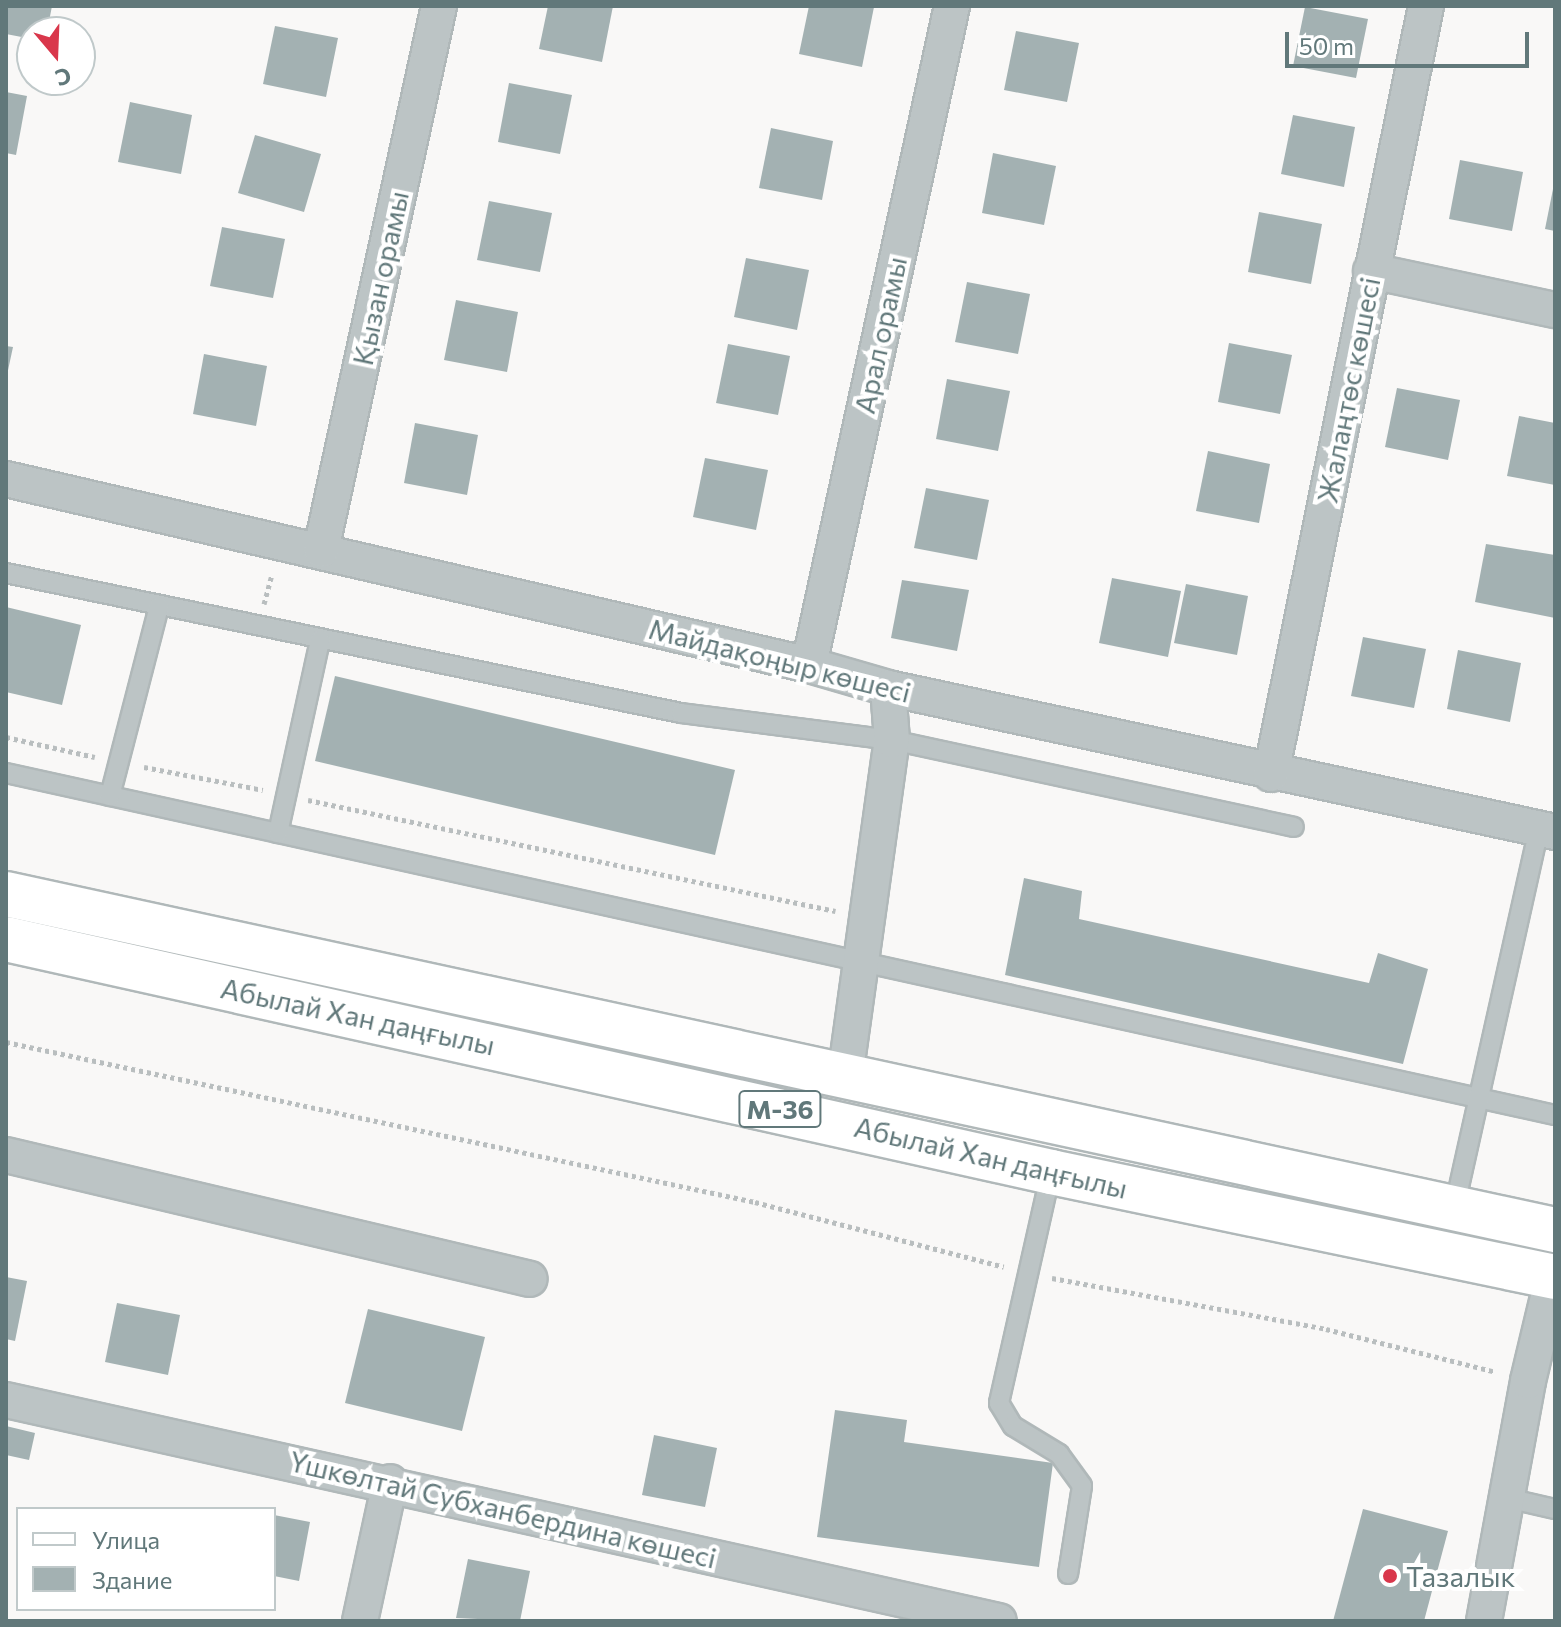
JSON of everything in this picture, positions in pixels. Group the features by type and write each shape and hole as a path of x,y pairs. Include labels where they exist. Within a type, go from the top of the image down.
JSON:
{"main road":[{"name":"Абылай Хан даңғылы","path":"6,894 1555,1230"},
{"name":"Абылай Хан даңғылы","path":"6,939 1051,1172 1554,1277"}],"street":[{"name":"Қызан орамы","path":"321,550 439,6"},
{"name":"Арал орамы","path":"809,665 952,6"},
{"name":"Жалаңтөс көшесі","path":"1271,774 1426,6"},
{"path":"1371,271 1555,310"},
{"name":"Майдақоңыр көшесі","path":"6,479 809,665 888,688 1271,774 1547,830"},
{"path":"845,1077 865,960 866,918 892,740 888,688"},
{"path":"6,1155 530,1279"},
{"path":"1484,1621 1528,1381 1554,1277"},
{"name":"Үшкөлтай Субханбердина көшесі","path":"6,1400 390,1482 947,1616 999,1621"},
{"path":"360,1621 390,1482"}],"lane":[{"path":"6,573 257,628 681,713 892,740 1294,827"},
{"path":"110,796 159,606"},
{"path":"278,833 320,640"},
{"path":"6,773 865,960 1555,1115"},
{"path":"1454,1209 1547,830"},
{"path":"1051,1172 999,1403 1013,1426 1059,1454 1082,1486 1068,1574"},
{"path":"1507,1498 1555,1509"}],"path":[{"path":"257,628 282,541"},
{"path":"6,737 866,918"},
{"path":"6,1042 755,1202 1030,1274 1326,1329 1528,1381"}],"building":[{"path":"6,6 52,6 50,16 16,16 16,36 6,34"},
{"path":"548,6 613,6 602,62 539,49"},
{"path":"809,6 874,7 862,67 799,54"},
{"path":"1305,7 1368,19 1356,78 1293,66"},
{"path":"275,26 338,38 326,97 263,84"},
{"path":"1016,31 1079,43 1067,102 1004,90"},
{"path":"509,83 572,95 560,154 498,142"},
{"path":"6,92 27,96 16,155 6,153"},
{"path":"130,102 192,115 181,174 118,162"},
{"path":"1293,115 1355,127 1344,187 1281,174"},
{"path":"771,128 833,141 822,200 759,188"},
{"path":"255,135 321,154 304,212 238,193"},
{"path":"993,153 1056,166 1044,225 982,213"},
{"path":"1460,160 1523,172 1512,231 1449,219"},
{"path":"1555,184 1555,231 1545,229"},
{"path":"489,201 552,213 540,272 477,260"},
{"path":"1259,212 1322,224 1311,284 1248,272"},
{"path":"222,227 285,239 273,298 210,286"},
{"path":"746,258 809,270 797,330 734,317"},
{"path":"967,282 1030,294 1018,354 955,342"},
{"path":"456,300 518,312 507,372 444,360"},
{"path":"1229,343 1292,355 1280,414 1218,402"},
{"path":"728,344 790,356 778,415 716,403"},
{"path":"6,346 13,347 7,375 6,375"},
{"path":"204,354 267,366 256,426 193,414"},
{"path":"947,379 1010,391 998,451 936,439"},
{"path":"1397,388 1460,400 1448,460 1385,447"},
{"path":"1519,416 1555,423 1555,485 1507,476"},
{"path":"415,423 478,435 467,495 404,483"},
{"path":"1208,451 1270,464 1259,523 1196,511"},
{"path":"705,458 768,470 756,530 693,517"},
{"path":"926,488 989,500 977,560 914,548"},
{"path":"1486,544 1555,555 1555,618 1475,602"},
{"path":"1112,578 1181,591 1168,657 1099,643"},
{"path":"902,580 969,590 957,651 891,638"},
{"path":"1186,584 1248,596 1237,655 1174,643"},
{"path":"6,607 81,625 62,705 6,692"},
{"path":"1363,637 1426,649 1414,708 1351,696"},
{"path":"1458,650 1521,663 1510,722 1447,709"},
{"path":"335,676 735,770 715,855 315,761"},
{"path":"1024,878 1082,891 1079,919 1369,983 1378,953 1428,969 1403,1064 1005,975"},
{"path":"6,1277 27,1281 15,1341 6,1339"},
{"path":"117,1303 180,1315 168,1375 105,1362"},
{"path":"368,1309 485,1337 462,1431 345,1403"},
{"path":"835,1410 907,1420 904,1442 1053,1463 1039,1567 817,1537"},
{"path":"6,1426 35,1433 29,1460 6,1455"},
{"path":"654,1435 717,1448 705,1507 642,1495"},
{"name":"Тазалык","path":"1363,1509 1448,1531 1424,1621 1333,1621"},
{"path":"276,1515 310,1522 299,1581 276,1576"},
{"path":"468,1559 530,1571 520,1621 456,1618"}],"place":[{"name":"Тазалык","path":"1390,1576"}]}
